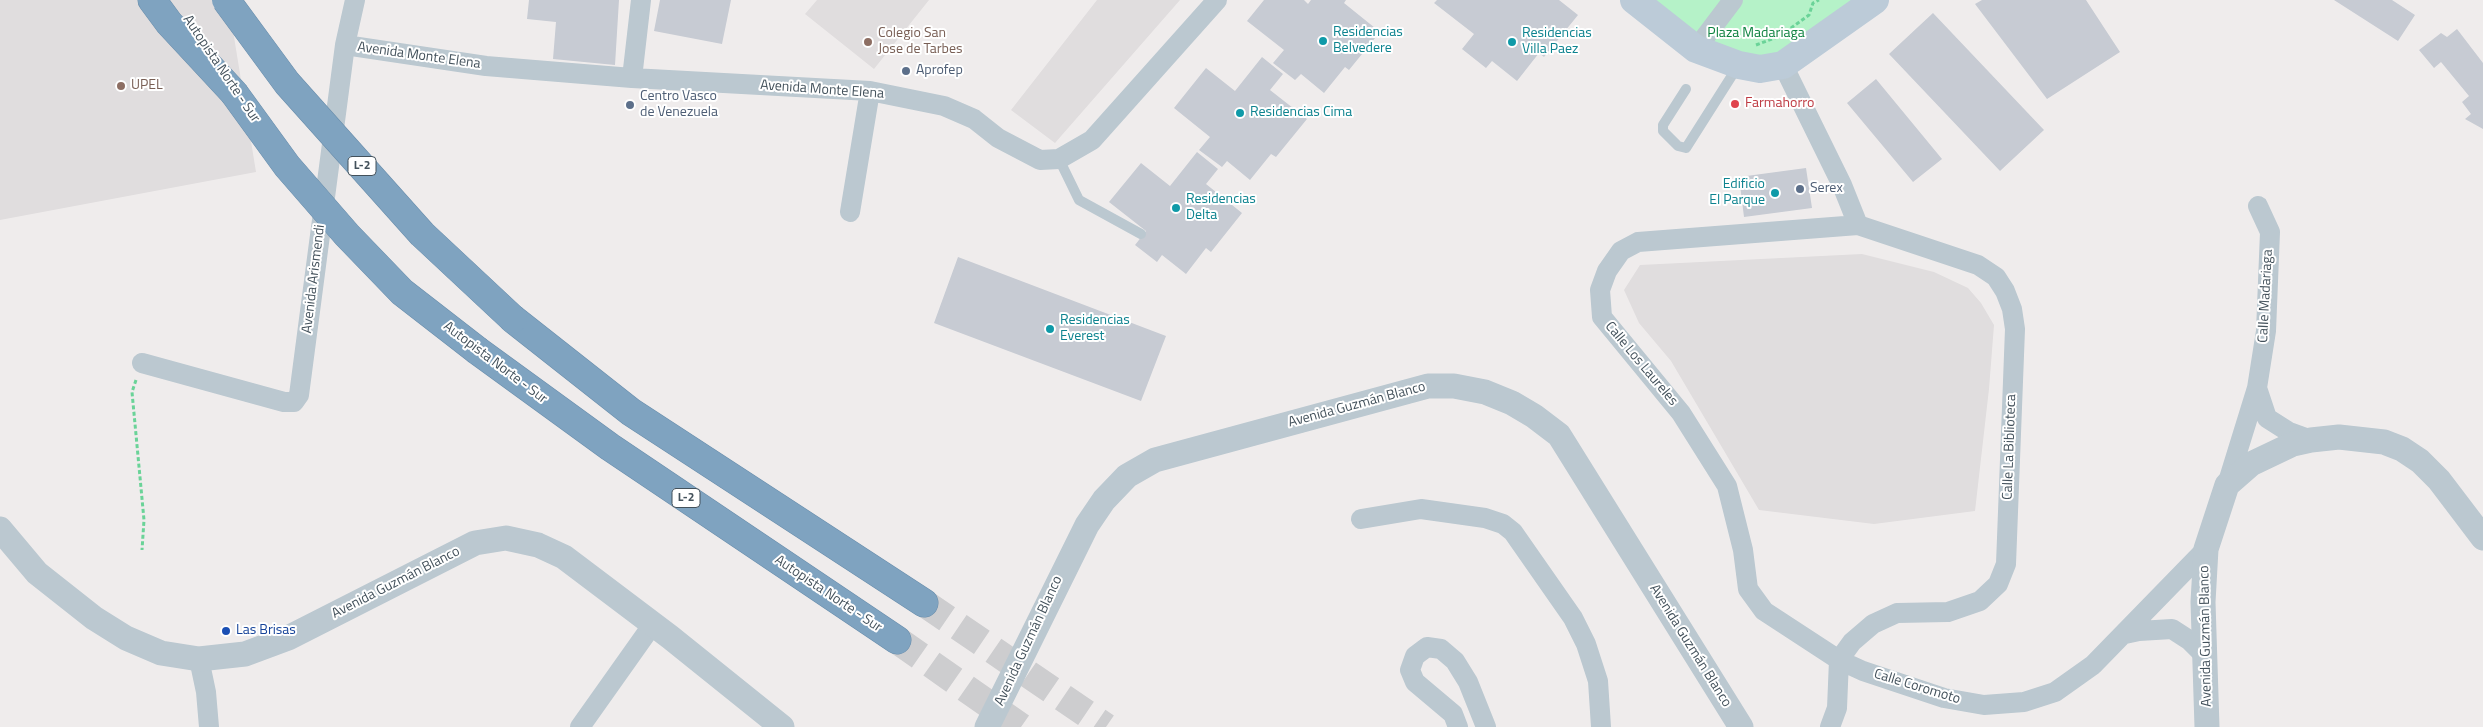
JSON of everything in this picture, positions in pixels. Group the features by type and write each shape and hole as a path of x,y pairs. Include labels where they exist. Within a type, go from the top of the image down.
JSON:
{"highway":[{"path":"152,0 169,23 234,94"},
{"name":"Autopista Norte - Sur","path":"175,0 234,94 287,166 347,235 402,292 478,351 610,447 897,640"},
{"name":"L-2","path":"226,0 287,83 422,234 513,319 631,412 924,602"}],"main road":[{"path":"1634,0 1696,49 1745,55 1760,69 1783,65 1875,0"}],"street":[{"name":"Avenida Arismendi","path":"142,363 284,402 294,402 299,395 345,45 355,0"},
{"path":"632,78 640,0"},
{"path":"1059,159 1092,140 1217,0"},
{"path":"1696,49 1733,0"},
{"name":"Avenida Monte Elena","path":"345,45 486,66 632,78 870,91 944,106 974,119 998,138 1040,160 1059,159"},
{"path":"1783,65 1842,185 1858,225"},
{"path":"850,212 870,91"},
{"name":"Calle Madariaga","path":"2227,485 2257,388 2266,331 2270,232 2258,206"},
{"name":"Calle Los Laureles","path":"1839,660 1764,611 1748,589 1743,550 1727,486 1682,413 1602,317 1600,290 1607,271 1621,251 1638,242 1858,225"},
{"name":"Calle La Biblioteca","path":"1839,660 1852,642 1873,624 1897,613 1948,612 1980,601 1998,584 2006,564 2015,329 2012,310 2005,291 1996,277 1978,265 1858,225"},
{"name":"Avenida Guzmán Blanco","path":"987,727 1087,525 1104,500 1127,476 1155,460 1428,386 1454,386 1486,392 1512,403 1534,416 1558,436 1742,727"},
{"name":"Calle Madariaga","path":"2257,388 2267,418 2289,432 2311,440"},
{"path":"2227,485 2251,464 2293,444 2339,437 2362,438 2384,442 2402,449 2420,461 2439,480 2480,536"},
{"name":"Avenida Guzmán Blanco","path":"2207,727 2203,602 2206,549 2227,485"},
{"path":"1361,519 1421,509 1485,518 1504,524 1513,532 1573,618 1586,644 1598,681 1601,727"},
{"name":"Avenida Guzmán Blanco","path":"0,529 37,573 94,618 126,638 161,653 199,659 245,654 288,638 475,543 506,538 538,545 564,557 653,624 782,727"},
{"name":"Calle Coromoto","path":"1839,660 1863,671 1944,698 1984,705 2024,702 2055,692 2093,664 2125,634 2206,549"},
{"path":"580,727 653,624"},
{"path":"2125,634 2139,631 2172,629 2189,640 2205,656"},
{"path":"1458,727 1453,714 1416,682 1410,670 1414,656 1427,647 1441,649 1455,661 1468,682 1486,727"},
{"path":"199,659 206,692 208,727"},
{"path":"1830,727 1837,708 1839,660"}],"lane":[{"path":"1686,89 1663,126 1663,131 1678,146 1686,148 1745,55"},
{"path":"1059,159 1079,200 1141,234"}],"path":[{"path":"1745,55 1780,36 1809,15 1814,3 1819,0"},
{"path":"142,363 132,392 144,520 142,550"}],"shaded area":[{"name":"UPEL","path":"0,0 228,0 256,172 0,220"},
{"name":"Colegio San Jose de Tarbes","path":"817,0 929,0 874,69 805,14"},
{"path":"1097,0 1180,0 1055,143 1011,110"},
{"path":"1862,254 1934,272 1968,288 1981,303 1994,325 1989,389 1975,511 1874,524 1759,510 1671,361 1639,323 1624,290 1640,265"}],"green space":[{"name":"Plaza Madariaga","path":"1634,0 1875,0 1760,69"}],"building":[{"path":"529,0 619,0 615,65 553,59 556,22 527,19"},
{"path":"660,0 731,0 722,44 654,31"},
{"name":"Residencias Belvedere","path":"1264,0 1304,0 1308,4 1311,0 1346,0 1344,3 1380,32 1349,70 1345,67 1324,93 1301,74 1295,80 1273,63 1284,50 1247,21"},
{"name":"Residencias Villa Paez","path":"1437,0 1559,0 1578,15 1544,57 1539,53 1517,81 1492,61 1486,68 1462,49 1474,34 1434,3"},
{"path":"1982,0 2086,0 2120,52 2047,99 1975,4"},
{"path":"2334,0 2392,0 2415,15 2398,41"},
{"path":"1933,13 2044,130 2000,171 1889,54"},
{"path":"2457,29 2483,63 2483,129 2465,119 2471,114 2462,102 2469,96 2441,62 2434,68 2419,50 2441,33 2447,37"},
{"name":"Residencias Cima","path":"1262,57 1283,74 1270,90 1307,119 1276,157 1271,154 1250,180 1227,161 1222,167 1199,150 1210,137 1174,108 1206,68 1235,91"},
{"path":"1876,79 1942,159 1913,182 1847,103"},
{"name":"Residencias Delta","path":"1197,152 1218,169 1206,184 1242,213 1211,252 1206,248 1186,274 1162,255 1157,262 1135,245 1146,231 1109,202 1141,163 1170,186"},
{"name":"Edificio El Parque","path":"1806,168 1812,208 1744,217 1739,177"},
{"name":"Residencias Everest","path":"958,257 1166,336 1141,401 934,323"}],"tunnel":[{"path":"924,603 1106,727"},
{"path":"897,640 1021,727"}],"place":[{"name":"Residencias Belvedere","path":"1323,41"},
{"name":"Colegio San Jose de Tarbes","path":"868,42"},
{"name":"Residencias Villa Paez","path":"1512,42"},
{"name":"Aprofep","path":"906,71"},
{"name":"UPEL","path":"121,86"},
{"name":"Farmahorro","path":"1735,104"},
{"name":"Centro Vasco de Venezuela","path":"630,105"},
{"name":"Residencias Cima","path":"1240,113"},
{"name":"Serex","path":"1800,189"},
{"name":"Edificio El Parque","path":"1775,193"},
{"name":"Residencias Delta","path":"1176,208"},
{"name":"Residencias Everest","path":"1050,329"},
{"name":"Las Brisas","path":"226,631"}]}
